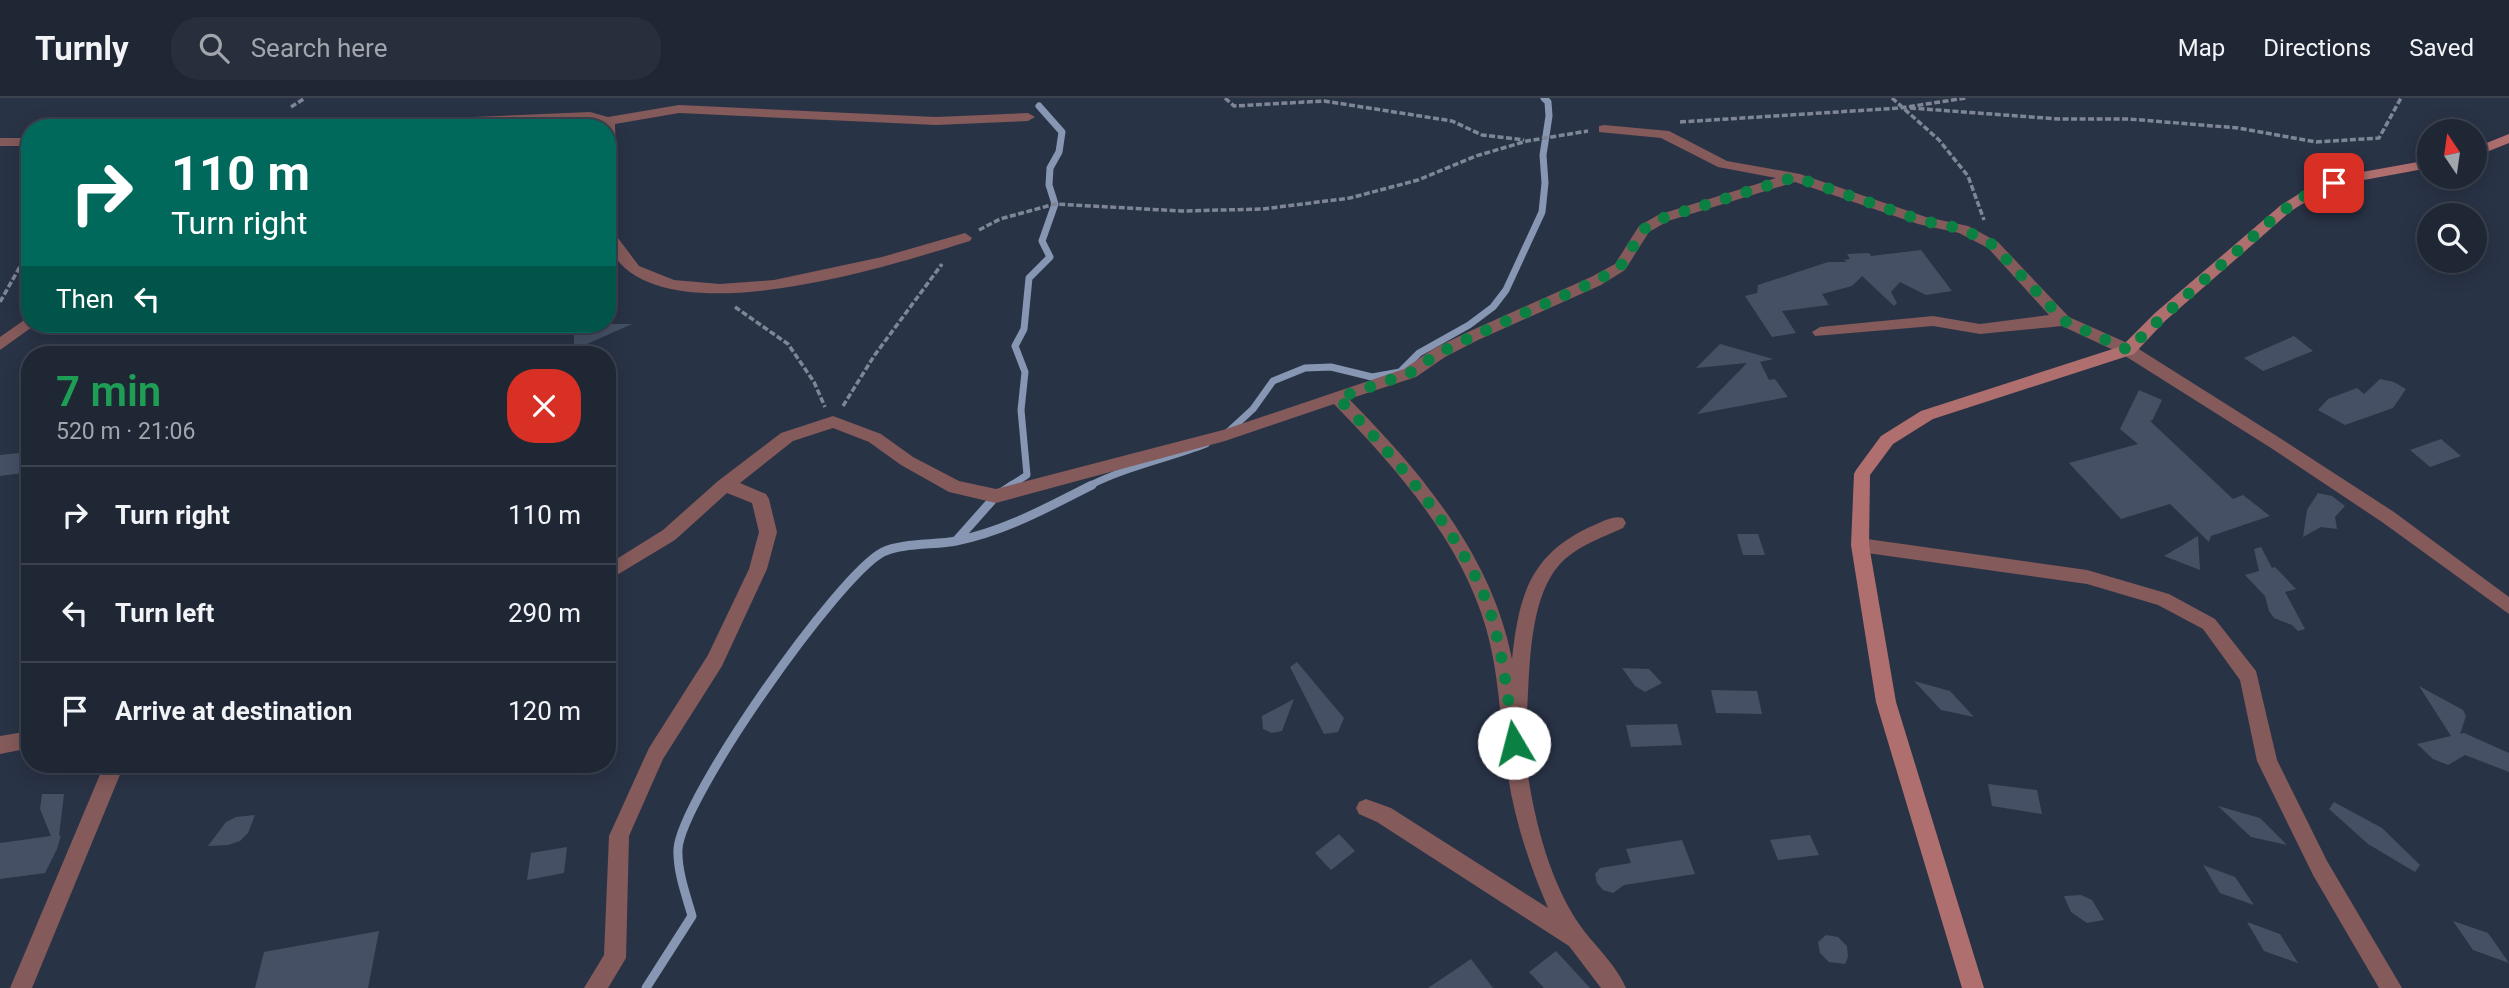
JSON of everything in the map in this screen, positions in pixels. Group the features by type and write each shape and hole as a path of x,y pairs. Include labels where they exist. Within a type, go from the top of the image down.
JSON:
{"street":[{"path":"616,120 679,109 936,121 1028,117"},
{"path":"550,119 599,119"},
{"path":"1604,129 1664,134 1723,164 1795,177 1923,221 1963,229 1993,245 2064,321"},
{"path":"2487,147 2509,138"},
{"path":"0,142 21,142"},
{"path":"1973,988 1886,702 1860,545 1862,474 1887,440 1927,415 2128,350 2160,317 2286,208 2318,188 2351,178 2417,166"},
{"path":"616,568 669,535 724,486 787,437 833,422 876,438 907,461 955,487 996,496 1225,435 1410,373 1439,353 1596,281 1620,267 1644,229 1663,218 1795,177"},
{"path":"616,253 621,266 671,287 754,288 850,271 965,238"},
{"path":"1820,332 1933,321 1980,328 2050,320 2064,321 2128,350 2388,517 2509,607"},
{"path":"0,345 21,328"},
{"path":"1338,398 1365,425 1411,481 1460,548 1489,609 1504,666 1518,778 1536,852 1562,921 1615,988"},
{"path":"595,988 615,958 619,836 656,754 715,660 758,569 768,532 760,499 737,488 724,486"},
{"path":"1514,743 1525,636 1535,593 1552,561 1581,540 1617,523"},
{"path":"1860,545 2087,577 2163,599 2210,624 2249,677 2266,761 2320,868 2391,988"},
{"path":"0,745 21,741"},
{"path":"21,988 111,773"},
{"path":"1366,808 1384,815 1577,939"}],"path":[{"path":"1225,98 1234,106 1324,100 1452,121 1482,135 1527,141"},
{"path":"1892,98 1900,108 1940,140 1968,176 1993,245"},
{"path":"1678,122 1900,108 1966,98"},
{"path":"1900,108 2059,119 2142,120 2238,128 2316,142 2379,138 2401,98"},
{"path":"833,422 874,356 938,269 965,238 1000,219 1055,204 1182,211 1264,209 1350,198 1418,180 1476,156 1527,141 1604,129"},
{"path":"0,302 21,265"},
{"path":"729,305 741,309 788,344 814,382 833,422"}],"building":[{"path":"1921,250 1952,291 1926,295 1900,282 1891,292 1897,303 1894,306 1862,276 1852,286 1822,294 1829,305 1782,311 1796,333 1772,337 1745,296 1757,293 1758,285 1828,262 1847,262 1844,260 1850,259 1847,254 1869,253 1871,256"},
{"path":"616,324 632,324 616,331"},
{"path":"574,333 612,333 587,344 574,346"},
{"path":"2294,336 2313,351 2263,371 2244,358"},
{"path":"1720,344 1773,359 1760,362 1769,380 1775,379 1788,397 1697,414 1747,363 1696,368"},
{"path":"2380,379 2394,382 2406,389 2393,408 2345,425 2318,410 2328,399 2357,388 2364,394"},
{"path":"2139,390 2162,400 2152,421 2149,420 2233,499 2243,495 2270,516 2211,536 2209,542 2170,504 2121,519 2069,463 2138,444 2120,429"},
{"path":"2441,439 2461,456 2430,467 2410,450"},
{"path":"21,453 21,473 0,476 0,455"},
{"path":"2318,493 2332,496 2345,506 2335,517 2337,529 2321,527 2303,537 2307,510"},
{"path":"1737,534 1758,534 1765,555 1743,555"},
{"path":"2198,536 2200,570 2164,556"},
{"path":"2261,547 2272,568 2275,567 2296,589 2285,592 2305,629 2298,631 2292,625 2274,618 2265,596 2245,575 2259,571 2254,549"},
{"path":"1297,662 1344,718 1338,732 1324,734 1290,667"},
{"path":"1622,668 1649,669 1662,683 1645,692 1635,686"},
{"path":"1914,681 1950,691 1974,717 1941,710"},
{"path":"2419,686 2463,710 2466,716 2460,734 2464,733 2509,753 2509,772 2465,755 2448,765 2433,759 2417,744 2451,736"},
{"path":"1711,690 1757,691 1762,714 1716,713"},
{"path":"1294,699 1282,731 1272,733 1263,729 1262,716"},
{"path":"1677,724 1682,745 1631,747 1626,725"},
{"path":"1988,784 2037,790 2042,814 1992,806"},
{"path":"42,794 64,794 59,836 61,835 57,849 45,873 0,879 0,843 51,836 40,809"},
{"path":"2334,802 2382,828 2420,865 2415,872 2368,844 2329,809"},
{"path":"2218,806 2260,818 2287,845 2251,837"},
{"path":"255,815 248,833 240,841 208,846 226,822 236,817"},
{"path":"1339,834 1355,851 1331,870 1315,853"},
{"path":"1810,835 1819,855 1778,860 1770,840"},
{"path":"1682,840 1695,874 1624,885 1613,893 1603,890 1597,883 1595,874 1600,868 1631,863 1626,849"},
{"path":"567,847 564,873 527,880 531,853"},
{"path":"2203,865 2235,877 2254,905 2220,893"},
{"path":"2081,895 2092,900 2104,920 2087,923 2071,912 2064,896"},
{"path":"2453,921 2488,933 2509,963 2473,950"},
{"path":"2247,922 2280,934 2298,963 2264,951"},
{"path":"379,931 368,988 255,988 264,952"},
{"path":"1826,935 1838,937 1847,946 1848,957 1845,964 1829,962 1820,953 1818,942"},
{"path":"1556,951 1590,988 1544,988 1529,972"},
{"path":"1471,959 1493,988 1428,988"}],"waterway":[{"path":"1227,433 1253,409 1273,381 1305,368 1331,367 1372,377 1400,372 1419,353 1469,325 1493,307 1506,290 1542,212 1545,183 1543,155 1549,116 1548,102 1544,98"},
{"path":"1010,486 1027,475 1021,410 1025,372 1015,346 1024,329 1029,278 1050,257 1042,241 1055,204 1049,185 1050,168 1059,152 1062,132 1039,106"},
{"path":"1089,486 1206,444"},
{"path":"956,541 996,496 1013,485"},
{"path":"956,541 992,531 1092,485"},
{"path":"646,988 692,916 682,883 678,857 686,823 732,739 765,690 832,601 861,569 890,549 956,541"}],"route":[{"path":"1514,743 1504,666 1489,609 1460,548 1411,481 1365,425 1338,398 1410,373 1439,353 1473,336 1596,281 1620,267 1644,229 1663,218 1795,177 1923,221 1963,229 1993,245 2064,321 2128,350 2160,317 2286,208 2318,188 2334,183"}]}
